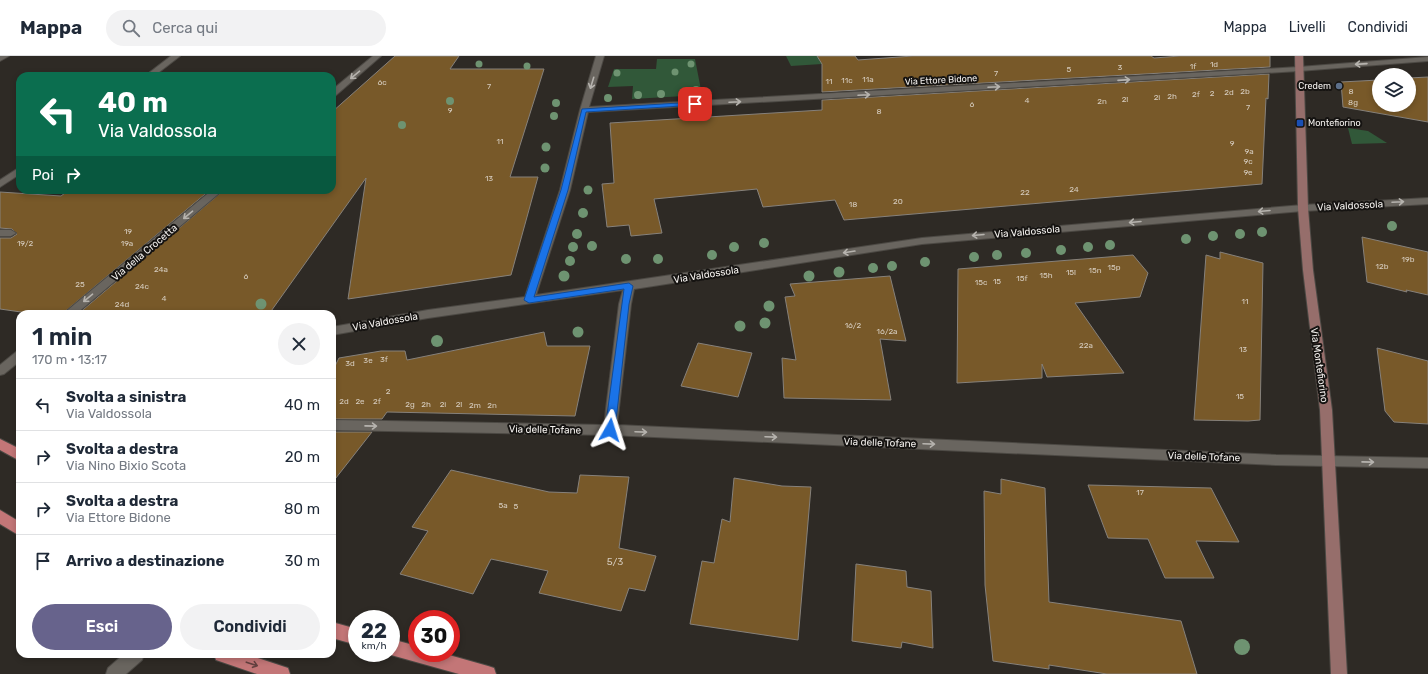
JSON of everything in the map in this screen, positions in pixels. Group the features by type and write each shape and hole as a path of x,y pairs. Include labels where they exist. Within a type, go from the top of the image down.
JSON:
{"main road":[{"name":"Via Montefiorino","path":"1299,56 1303,208 1308,270 1326,410 1339,674"},
{"path":"0,444 16,454"},
{"path":"0,516 16,527"},
{"path":"336,631 348,634"},
{"path":"400,650 488,674"},
{"path":"234,658 282,674"}],"street":[{"path":"0,59 5,56"},
{"path":"154,72 176,56"},
{"path":"336,91 377,56"},
{"path":"529,300 564,190 584,110 600,56"},
{"name":"Via Ettore Bidone","path":"584,110 1299,69 1428,59"},
{"path":"0,184 16,173"},
{"name":"Via della Crocetta","path":"74,310 213,194"},
{"name":"Via Valdossola","path":"336,330 428,314 629,286 922,240 1303,208 1428,201"},
{"path":"0,233 11,234"},
{"path":"610,430 625,304 629,286"},
{"path":"0,371 16,358"},
{"name":"Via delle Tofane","path":"336,425 610,430 1329,461 1428,463"},
{"path":"114,674 132,658"}],"green space":[{"path":"786,56 817,56 822,64 791,66"},
{"path":"657,59 695,59 702,95 632,99 633,86 608,87 614,69 656,69"},
{"path":"1348,128 1368,131 1387,143 1352,144"}],"building":[{"path":"395,56 459,56 450,69 544,69 510,177 538,177 511,275 348,299 366,178 272,310 83,310 219,194 336,194 336,108"},
{"path":"817,56 855,56 858,60 913,56 1151,56 1154,58 1180,56 1270,56 1270,67 822,92 822,64"},
{"path":"1269,74 1268,99 1266,98 1262,184 844,220 835,200 763,207 757,189 654,199 662,233 631,236 629,225 607,227 602,184 614,183 610,123 822,110 822,100"},
{"path":"1428,77 1428,122 1343,107 1341,82 1372,80 1372,112 1416,112 1416,78"},
{"path":"0,192 61,196 64,194 205,194 67,310 16,310 16,311 0,309 0,238 11,238 17,234 12,229 0,228"},
{"path":"1362,237 1428,252 1428,295 1406,290 1407,292 1367,282"},
{"path":"1220,252 1263,263 1260,420 1194,420 1206,255 1220,259"},
{"path":"1133,255 1148,273 1140,297 1075,303 1124,373 1047,377 1042,364 1042,378 957,383 958,269"},
{"path":"890,276 906,341 880,339 891,400 784,398 782,358 796,360 785,297 795,296 790,284"},
{"path":"544,332 547,346 590,346 575,416 387,412 382,419 336,419 336,364 339,358 381,351 405,351 407,360"},
{"path":"698,343 752,353 738,397 681,386"},
{"path":"1377,348 1428,361 1428,424 1394,422 1385,411"},
{"path":"336,432 372,432 336,478"},
{"path":"451,470 549,492 577,493 580,475 629,477 619,548 656,556 645,591 629,588 621,611 539,593 548,571 491,559 473,594 400,574 428,531 412,527"},
{"path":"734,478 782,486 811,487 798,640 690,624 702,561 714,563 722,519 730,522"},
{"path":"1001,479 1045,488 1049,602 1181,621 1197,674 1107,674 1049,665 1049,669 993,661 985,585 984,491 1001,494"},
{"path":"1088,485 1211,488 1239,542 1196,541 1214,578 1165,578 1148,539 1108,538"},
{"path":"856,564 906,571 907,587 931,591 933,648 902,642 901,648 852,641"}],"place":[{"name":"Credem","path":"1339,86"},
{"name":"Montefiorino","path":"1300,123"}],"route":[{"path":"610,430 625,304 629,286 529,300 564,190 584,110 695,104"}]}
